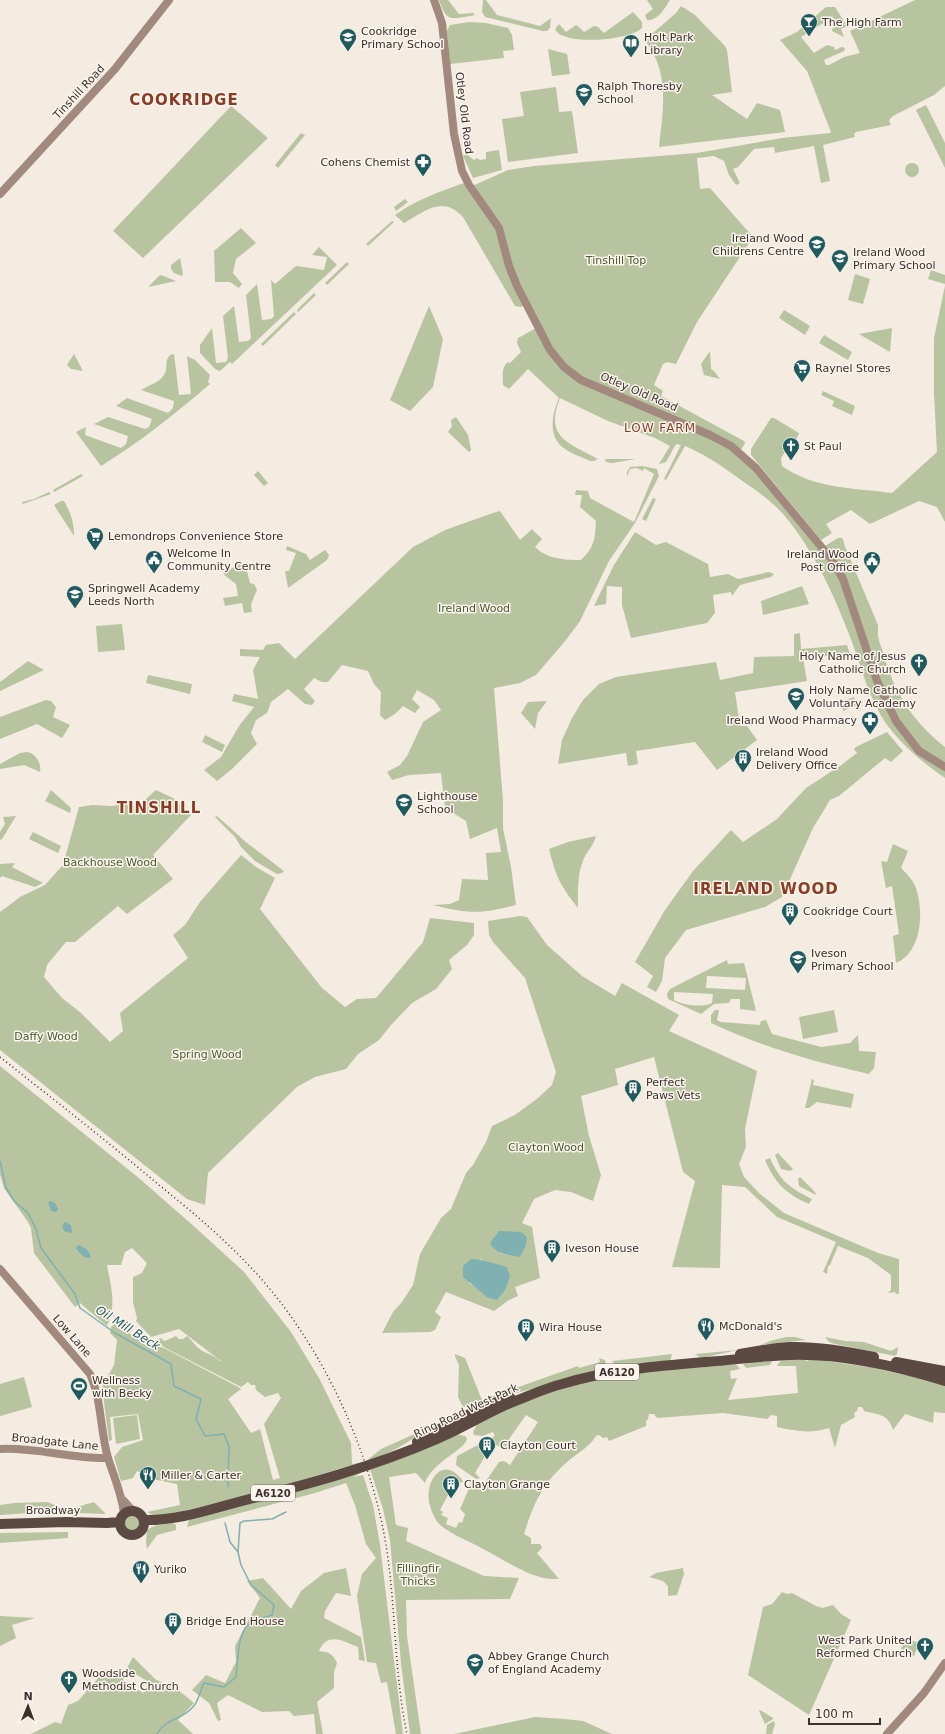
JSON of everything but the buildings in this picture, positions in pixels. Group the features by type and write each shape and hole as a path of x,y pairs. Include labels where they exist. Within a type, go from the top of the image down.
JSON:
{"highway":[{"name":"Ring Road West Park","path":"693,1364 732,1355 788,1347 817,1347 842,1350 945,1371"},
{"name":"Ring Road West Park","path":"401,1453 434,1432 443,1431 563,1384 611,1373 789,1355 816,1356 873,1364 945,1381"},
{"name":"Ring Road West Park","path":"144,1524 155,1520 194,1513 286,1490 368,1465 436,1440 490,1404 511,1396 542,1391"},
{"name":"A6120","path":"142,1515 144,1524 136,1535 128,1534 125,1519 142,1515"},
{"name":"Broadway","path":"0,1524 44,1522 107,1523 125,1519"}],"street":[{"name":"Tinshill Road","path":"0,194 115,69 169,0"},
{"name":"Otley Old Road","path":"434,0 442,23 454,134 462,171 469,185 499,228 509,266 517,286 550,350 564,367 581,380 710,435 731,446 756,468 832,561 843,580 877,681 896,720 919,751 945,767"},
{"name":"Low Lane","path":"0,1269 90,1374 97,1392 108,1458 123,1500 125,1519"},
{"name":"Broadgate Lane","path":"0,1449 21,1449 72,1456 108,1458"},
{"path":"888,1734 924,1693 945,1663"}],"green space":[{"path":"439,0 448,0 459,14 474,13 474,15 458,18 447,16"},
{"path":"483,0 486,0 497,15 540,26 551,18 550,28 547,31 543,31 485,17 482,12"},
{"path":"647,0 670,0 658,16 651,20 647,20 645,15 653,9"},
{"name":"Tinshill Top","path":"915,0 945,0 945,86 934,95 893,116 889,120 891,125 856,132 854,134 855,137 823,145 830,181 821,183 814,146 775,153 774,147 754,149 738,167 733,169 740,183 736,185 729,175 724,161 714,156 697,158 700,189 710,188 753,237 697,322 676,364 667,362 663,364 654,385 663,391 661,396 744,441 745,443 738,455 749,464 820,549 838,538 842,538 878,625 879,642 892,680 914,716 923,727 945,747 945,778 909,750 884,720 873,699 852,642 831,592 805,544 779,509 722,467 704,455 685,446 666,480 664,479 681,445 676,444 666,462 659,464 670,446 655,438 608,421 560,398 556,411 555,422 557,431 562,438 569,443 598,459 590,461 565,449 559,444 553,432 554,411 559,398 528,369 509,389 503,385 504,367 521,352 517,343 518,338 538,327 526,304 521,307 515,306 463,217 455,210 441,206 427,210 404,223 395,215 413,204 439,192 467,182 470,187 508,170 534,166 697,153 782,138 830,133 831,132 807,71 780,40 797,32 826,7 835,7 847,26 841,29 844,37 832,31 832,29 838,25 833,17 801,37 814,53 827,45 834,47 835,50 842,47 845,48 844,51 824,60 826,65 829,65 844,57 860,53 850,31"},
{"path":"681,6 695,15 725,46 727,50 732,92 712,95 747,119 757,103 780,110 785,132 659,147 663,114 662,81 656,59 645,40 676,13"},
{"path":"633,12 642,22 642,28 624,36 611,39 582,40 570,38 560,34 555,29 559,24 566,32 576,25 584,32 594,26 598,27 604,33"},
{"path":"469,22 486,23 508,28 512,35 514,50 503,51 504,58 450,64 447,31 450,25"},
{"path":"548,49 567,54 570,74 552,76"},
{"path":"556,87 559,112 572,111 578,153 508,162 502,119 524,116 520,92"},
{"path":"926,105 945,143 945,168 916,110"},
{"path":"231,106 268,138 143,258 113,231"},
{"path":"301,133 305,135 278,168 275,165"},
{"path":"499,150 502,170 473,178 463,156 466,154 474,160 477,158 480,160 486,159 486,152"},
{"path":"909,163 915,163 919,167 919,173 915,177 909,177 905,173 905,167"},
{"path":"405,199 408,202 396,211 394,207"},
{"path":"392,221 394,222 368,246 366,244"},
{"path":"241,228 256,243 236,259 233,273 242,284 239,288 230,282 215,282 214,251"},
{"path":"319,247 337,265 232,364 230,362 220,371 215,369 200,353 200,345 212,328 216,363 226,362 228,358 223,316 234,306 239,342 248,341 251,338 246,295 257,284 262,320 271,319 274,316 271,280 275,284 296,266 324,270 327,257 312,255"},
{"path":"180,258 183,274 182,276 174,273 171,269 171,265"},
{"path":"347,262 349,264 327,285 325,283"},
{"path":"931,270 945,275 945,284 928,279"},
{"path":"855,274 870,279 863,304 848,300"},
{"path":"161,275 176,281 148,287 159,276"},
{"path":"945,286 945,522 937,507 919,501 870,524 851,510 826,524 832,533 821,540 751,455 751,449 771,418 774,418 799,433 793,447 785,452 781,458 782,466 794,474 835,486 892,493 937,452 934,393 934,338"},
{"path":"314,293 316,295 298,312 297,310"},
{"path":"429,306 443,339 433,387 410,411 390,400"},
{"path":"784,310 810,326 805,335 779,318"},
{"path":"294,312 296,314 263,346 261,344"},
{"path":"892,328 890,352 859,334"},
{"path":"824,335 852,352 848,360 819,343"},
{"path":"710,351 711,369 720,379 704,375 701,364"},
{"path":"74,354 83,371 71,369 67,365"},
{"path":"174,354 179,395 191,394 187,356 195,360 210,375 208,382 210,384 157,427 101,466 76,432 86,427 85,435 121,448 126,444 128,436 94,424 108,417 145,429 149,427 152,419 116,406 127,398 168,413 173,408 174,401 141,390 162,377 166,370 167,359 170,355"},
{"path":"823,391 855,406 852,415 832,406 834,401 821,395"},
{"path":"456,417 468,435 471,450 469,452 448,432 452,426 451,420"},
{"path":"605,459 636,459 612,463 606,462"},
{"name":"Ireland Wood","path":"642,466 657,469 659,476 635,523 609,561 580,621 536,675 520,683 494,688 503,801 503,828 511,867 516,905 474,912 433,905 450,904 459,900 462,879 488,880 486,853 501,852 497,828 470,839 466,821 445,808 441,773 409,775 392,780 387,772 400,765 407,756 423,722 441,710 434,700 417,690 412,699 420,707 415,713 403,706 395,714 385,720 380,715 381,692 374,684 368,671 342,665 328,682 322,682 314,678 304,689 315,701 312,705 305,704 288,689 271,702 267,713 256,720 251,733 257,744 232,769 217,781 204,770 221,757 239,726 254,707 232,701 234,694 258,699 253,670 260,657 240,656 240,649 263,650 266,645 279,643 295,659 413,547 445,530 500,511 520,540 532,529 542,539 535,547 540,551 556,558 581,560 592,546 596,521 580,507 582,495 575,495 576,490 588,491 590,498 634,522 654,474 644,468 643,471 637,468 630,469 627,477 627,472 630,467"},
{"path":"258,471 268,483 264,486 254,475"},
{"path":"81,474 83,476 54,492 53,490"},
{"path":"49,492 51,494 23,504 22,502 34,499"},
{"path":"653,498 656,499 646,521 642,519"},
{"path":"64,501 73,522 74,536 54,505"},
{"path":"635,532 656,545 666,542 708,564 710,577 728,574 738,579 769,572 774,574 771,577 740,585 732,596 731,592 713,595 715,613 707,623 631,638 622,605 622,587 607,586 606,604 594,606 614,565"},
{"path":"287,546 306,554 310,560 325,550 329,555 327,560 288,588 285,571 289,571 296,553 286,550"},
{"path":"240,563 247,571 250,583 254,584 257,590 251,604 252,612 244,613 242,603 225,606 223,598 238,596 236,584 223,574"},
{"path":"802,586 809,604 763,615 761,601"},
{"path":"122,624 125,650 98,652 96,626"},
{"path":"800,633 801,649 847,645 850,654 803,658 807,681 735,692 740,726 747,726 757,740 717,770 695,742 636,751 638,764 628,766 626,753 558,764 562,740 572,718 583,700 599,684 616,677 716,662 720,680 753,673 754,657 794,656 794,634"},
{"path":"28,661 44,670 0,691 0,682"},
{"path":"148,675 192,684 190,694 146,683"},
{"path":"854,697 857,705 843,711 840,702"},
{"path":"46,700 51,701 56,707 53,717 70,725 62,738 37,724 0,739 0,717"},
{"path":"547,701 538,713 535,729 521,713 528,702"},
{"path":"887,732 903,751 891,762 885,758 839,796 830,800 813,828 782,897 765,907 686,930 665,958 662,981 656,992 647,987 653,976 635,962 665,910 693,871 731,830 743,842 777,819 806,788 857,753 854,749 856,747"},
{"path":"205,735 225,745 222,752 202,742"},
{"path":"27,752 33,754 39,762 40,772 24,765 0,769 0,764 20,753"},
{"path":"51,790 71,808 70,813 45,801"},
{"name":"Spring Wood","path":"156,790 173,798 191,815 153,855 173,879 127,914 118,906 75,942 66,942 47,965 44,977 62,998 81,1013 110,1042 123,1031 120,1013 188,958 173,935 185,925 200,902 241,855 256,867 275,878 260,909 322,988 345,1007 357,999 376,998 423,942 430,918 474,923 474,935 467,945 449,960 452,969 436,989 412,1003 379,1040 358,1054 346,1069 315,1077 297,1087 208,1173 205,1205 187,1199 0,1050 0,912 20,897 45,885 63,865 79,807 127,804 137,807"},
{"path":"16,816 0,840 0,832 5,824 3,817"},
{"path":"217,816 247,843 284,871 277,874 255,861 241,847 235,837 215,817"},
{"path":"33,832 61,846 58,853 29,839"},
{"path":"596,836 584,858 580,870 578,883 578,908 559,880 549,849 568,842"},
{"path":"893,844 908,851 901,868 910,877 915,885 920,908 919,930 916,941 905,958 896,963 893,936 899,934 892,886 886,888 881,861 887,862"},
{"path":"15,863 12,867 43,883 35,887 2,876 0,878 0,864"},
{"name":"Clayton Wood","path":"520,916 527,917 547,945 582,976 615,996 622,983 679,1015 669,1031 757,1071 745,1129 746,1147 739,1164 744,1177 760,1194 784,1213 878,1253 899,1259 899,1294 896,1294 895,1292 888,1293 891,1290 891,1275 868,1258 838,1246 830,1265 828,1266 827,1274 823,1272 836,1242 777,1217 745,1187 722,1185 720,1268 672,1267 695,1181 683,1172 654,1057 615,1069 618,1085 581,1096 589,1136 601,1175 593,1201 571,1192 555,1190 534,1199 522,1223 532,1227 540,1278 515,1287 518,1296 509,1300 494,1311 446,1292 435,1312 441,1317 435,1330 430,1332 382,1333 393,1312 402,1302 413,1285 420,1254 441,1218 451,1209 466,1173 473,1165 486,1142 492,1126 515,1115 538,1098 552,1085 556,1072 525,978 493,942 489,935 488,921","holes":["527,1237 509,1255 500,1253","480,1259 489,1263 507,1267 478,1289 469,1283"]},
{"path":"727,960 728,964 744,963 756,1011 740,1009 740,999 731,999 729,1003 714,1004 701,1014 668,999 667,994 670,989","holes":["707,976 746,978 745,990 706,988","674,992 713,994 712,1003 698,1006 682,1003 674,1000"]},
{"path":"715,1010 719,1010 717,1020 721,1022 760,1025 761,1021 766,1020 772,1034 821,1047 850,1043 858,1035 859,1051 876,1052 874,1068 869,1074 808,1059 769,1047 711,1023 711,1015"},
{"path":"834,1010 838,1032 803,1039 799,1017"},
{"path":"0,1066 140,1179 244,1272 291,1332 319,1378 351,1443 352,1464 359,1463 235,1500 163,1515 153,1515 147,1512 180,1505 177,1484 157,1480 137,1471 133,1478 121,1481 114,1457 122,1447 143,1440 138,1414 110,1417 112,1440 109,1441 102,1387 114,1365 117,1340 110,1333 111,1327 116,1323 145,1345 152,1344 166,1349 241,1389 228,1399 251,1433 260,1429 273,1480 280,1478 264,1424 281,1398 278,1393 265,1397 256,1390 255,1385 251,1385 248,1382 241,1387 154,1342 160,1338 165,1341 176,1336 179,1339 183,1339 187,1336 201,1350 221,1361 179,1329 151,1337 136,1321 137,1318 133,1302 133,1277 142,1273 147,1263 132,1248 125,1252 121,1265 107,1265 112,1296 112,1311 107,1326 80,1303 75,1307 34,1253 31,1228 4,1188 0,1174"},
{"path":"812,1079 814,1080 813,1085 854,1094 851,1108 817,1102 809,1108 805,1108"},
{"path":"778,1153 793,1169 790,1171 781,1169 775,1155"},
{"path":"770,1158 778,1173 786,1183 812,1199 809,1204 794,1196 782,1187 773,1175 765,1160"},
{"path":"800,1177 815,1192 816,1195 799,1186 798,1179"},
{"path":"786,1337 795,1337 806,1340 760,1345 770,1341"},
{"path":"825,1337 845,1341 864,1342 891,1351 898,1347 897,1354 895,1356 835,1344 829,1342"},
{"path":"738,1350 701,1358 695,1354"},
{"path":"455,1354 465,1358 482,1400 578,1366 579,1368 600,1362 599,1358 605,1360 606,1366 600,1371 463,1407 458,1397 459,1365"},
{"path":"672,1354 670,1361 618,1368 612,1361"},
{"path":"802,1359 807,1361 812,1359 869,1367 945,1384 945,1413 934,1412 933,1423 905,1414 893,1430 888,1420 882,1416 864,1411 862,1407 858,1407 857,1411 854,1413 855,1417 841,1425 835,1448 829,1428 816,1431 797,1431 777,1427 777,1416 771,1415 767,1419 723,1413 657,1418 654,1414 649,1414 646,1421 646,1426 609,1441 607,1437 603,1438 599,1435 596,1436 590,1444 558,1471 545,1487 535,1504 524,1534 531,1538 531,1544 540,1544 542,1548 537,1553 559,1579 536,1576 529,1573 455,1535 440,1525 435,1519 430,1506 429,1489 436,1474 441,1470 448,1470 455,1473 463,1481 462,1483 456,1480 440,1510 443,1512 441,1515 448,1518 446,1524 456,1528 459,1522 462,1523 465,1514 460,1509 471,1484 484,1484 499,1462 504,1461 510,1465 538,1422 526,1415 509,1439 512,1442 508,1448 501,1445 500,1447 493,1443 475,1473 480,1478 476,1479 456,1465 457,1456 495,1436 493,1432 482,1436 474,1435 473,1432 478,1422 530,1399 570,1385 616,1376 733,1364 737,1365 740,1369 730,1371 731,1379 737,1378 728,1400 798,1393 796,1366 777,1366 781,1360"},
{"path":"772,1361 770,1365 746,1368 743,1364"},
{"path":"24,1377 32,1407 0,1416 0,1384"},
{"path":"137,1415 140,1439 116,1444 113,1418"},
{"path":"430,1427 407,1443 392,1451 366,1461 381,1449"},
{"name":"Fillingfir Thicks","path":"456,1434 465,1436 467,1439 465,1443 429,1475 425,1483 416,1473 389,1477 396,1525 408,1528 406,1541 484,1576 519,1578 510,1599 406,1600 407,1636 421,1734 410,1734 401,1663 390,1540 383,1509 370,1469"},
{"name":"Fillingfir Thicks","path":"362,1472 354,1477 363,1475 373,1505 380,1545 403,1734 396,1734 387,1682 381,1683 376,1663 367,1662 357,1596 362,1574 376,1558 366,1544 355,1505 346,1483 315,1493 187,1527 189,1519"},
{"path":"48,1502 61,1507 71,1508 94,1502 106,1514 45,1512 0,1515 0,1505"},
{"path":"132,1514 138,1517 141,1523 138,1529 132,1532 126,1529 123,1523 126,1517"},
{"path":"172,1523 176,1525 176,1530 157,1535 147,1549 147,1530 154,1526"},
{"path":"68,1532 68,1538 0,1543 0,1533"},
{"path":"346,1568 351,1596 336,1593 325,1611 324,1618 361,1637 365,1661 359,1660 358,1647 342,1640 331,1639 322,1645 319,1651 330,1654 334,1657 337,1663 334,1672 334,1688 317,1702 323,1734 316,1734 314,1714 294,1716 289,1711 262,1712 228,1695 217,1703 221,1720 218,1721 209,1703 192,1690 206,1675 225,1683 236,1662 235,1646 260,1598 247,1581 263,1578 291,1609 301,1591 324,1573"},
{"path":"683,1568 684,1574 677,1595 668,1596 668,1586 663,1581 649,1577 656,1573"},
{"path":"782,1592 787,1594 792,1593 816,1606 823,1608 833,1605 841,1614 851,1620 809,1715 748,1675 763,1607 772,1604"},
{"path":"0,1616 35,1618 12,1625 16,1638 0,1646"},
{"path":"905,1638 919,1643 914,1656 900,1652"},
{"path":"133,1657 155,1679 178,1690 194,1703 178,1720 193,1734 31,1734 55,1722 61,1724 68,1705 78,1701 105,1670 116,1677 127,1668","holes":["129,1670 149,1682 143,1693 123,1680"]},
{"path":"760,1710 773,1719 765,1724 759,1711"},
{"path":"535,1717 583,1721 612,1734 454,1734"},
{"path":"774,1721 775,1724 772,1734 766,1734 767,1725"}],"water":[{"path":"51,1201 55,1203 58,1209 56,1212 51,1211 48,1202"},
{"path":"65,1222 71,1225 72,1232 70,1233 64,1231 62,1226"},
{"path":"499,1231 521,1232 527,1237 526,1245 520,1257 499,1252 493,1247 490,1243"},
{"path":"78,1245 86,1249 90,1254 90,1258 80,1253 76,1248"},
{"path":"471,1259 507,1267 510,1277 505,1290 497,1300 487,1297 463,1277 463,1266"}],"waterway":[{"name":"Oil Mill Beck","path":"0,1161 6,1188 14,1201 28,1213 36,1229 41,1248 75,1294 80,1308 115,1333 171,1364 174,1386 201,1399 196,1419 205,1436 224,1434 229,1447 228,1487"},
{"path":"238,1552 240,1523 244,1521 272,1519 286,1512"},
{"name":"Oil Mill Beck","path":"157,1734 169,1722 188,1712 198,1699 204,1683 224,1687 236,1677 238,1651 243,1632 246,1627 254,1621 272,1615 274,1605 251,1585 241,1565 238,1552 230,1542 225,1523"}],"railway":[{"path":"0,1057 120,1152 220,1236 248,1264 274,1294 310,1345 326,1372 353,1429 364,1459 381,1519 390,1572 399,1680 407,1734"}],"place":[{"name":"The High Farm","path":"809,37"},
{"name":"Cookridge Primary School","path":"348,52"},
{"name":"Holt Park Library","path":"631,58"},
{"name":"Ralph Thoresby School","path":"584,107"},
{"name":"Cohens Chemist","path":"423,177"},
{"name":"Ireland Wood Childrens Centre","path":"817,259"},
{"name":"Ireland Wood Primary School","path":"840,273"},
{"name":"Raynel Stores","path":"802,383"},
{"name":"St Paul","path":"791,461"},
{"name":"Lemondrops Convenience Store","path":"95,551"},
{"name":"Welcome In Community Centre","path":"154,574"},
{"name":"Ireland Wood Post Office","path":"872,575"},
{"name":"Springwell Academy Leeds North","path":"75,609"},
{"name":"Holy Name of Jesus Catholic Church","path":"919,677"},
{"name":"Holy Name Catholic Voluntary Academy","path":"796,711"},
{"name":"Ireland Wood Pharmacy","path":"870,735"},
{"name":"Ireland Wood Delivery Office","path":"743,773"},
{"name":"Lighthouse School","path":"404,817"},
{"name":"Cookridge Court","path":"790,926"},
{"name":"Iveson Primary School","path":"798,974"},
{"name":"Perfect Paws Vets","path":"633,1103"},
{"name":"Iveson House","path":"552,1263"},
{"name":"McDonald's","path":"706,1341"},
{"name":"Wira House","path":"526,1342"},
{"name":"Wellness with Becky","path":"79,1401"},
{"name":"Clayton Court","path":"487,1460"},
{"name":"Miller & Carter","path":"148,1490"},
{"name":"Clayton Grange","path":"451,1499"},
{"name":"Yuriko","path":"141,1584"},
{"name":"Bridge End House","path":"173,1636"},
{"name":"West Park United Reformed Church","path":"925,1661"},
{"name":"Abbey Grange Church of England Academy","path":"475,1677"},
{"name":"Woodside Methodist Church","path":"69,1694"}],"district":[{"name":"COOKRIDGE","path":"184,100"},
{"name":"LOW FARM","path":"660,428"},
{"name":"TINSHILL","path":"159,808"},
{"name":"IRELAND WOOD","path":"766,889"}],"park label":[{"name":"Backhouse Wood","path":"110,862"},
{"name":"Daffy Wood","path":"46,1036"}]}
